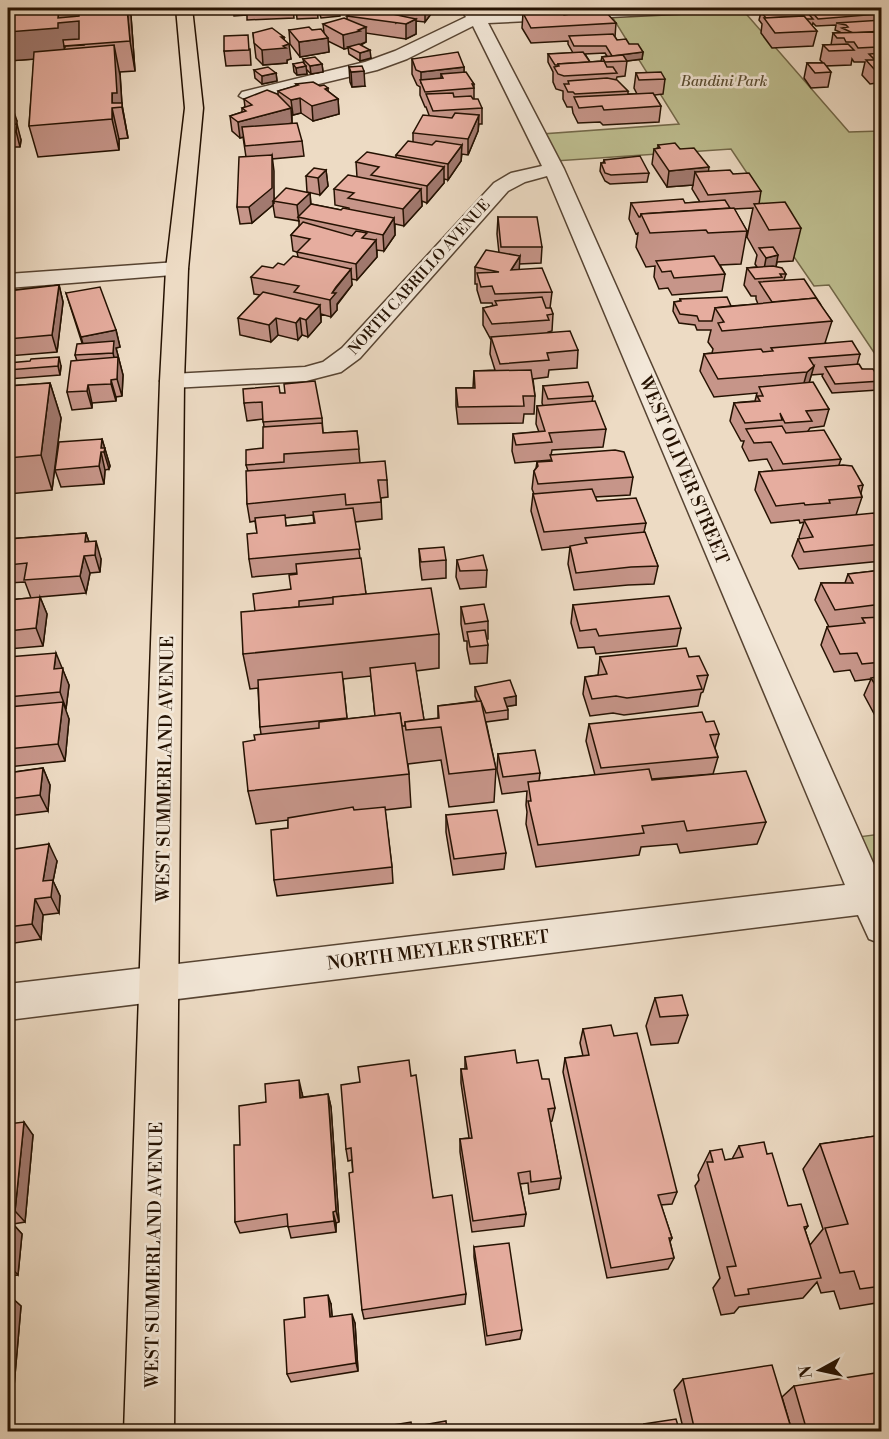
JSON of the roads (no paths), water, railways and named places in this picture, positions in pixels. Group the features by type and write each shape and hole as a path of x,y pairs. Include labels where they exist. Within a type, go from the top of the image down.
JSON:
{"main road":[{"path":"8,9 16,8"},
{"name":"WEST SUMMERLAND AVENUE","path":"149,1431 172,381 177,269 194,108 184,8"}],"street":[{"path":"248,96 371,66 401,56 472,13 692,8"},
{"name":"WEST OLIVER STREET","path":"472,13 484,28 554,169 875,912"},
{"name":"NORTH CABRILLO AVENUE","path":"172,381 306,374 332,367 351,353 501,187 518,177 554,169"},
{"path":"8,281 177,269"},
{"name":"NORTH MEYLER STREET","path":"8,1002 160,983 875,912"}],"park label":[{"name":"Bandini Park","path":"724,81"}]}
